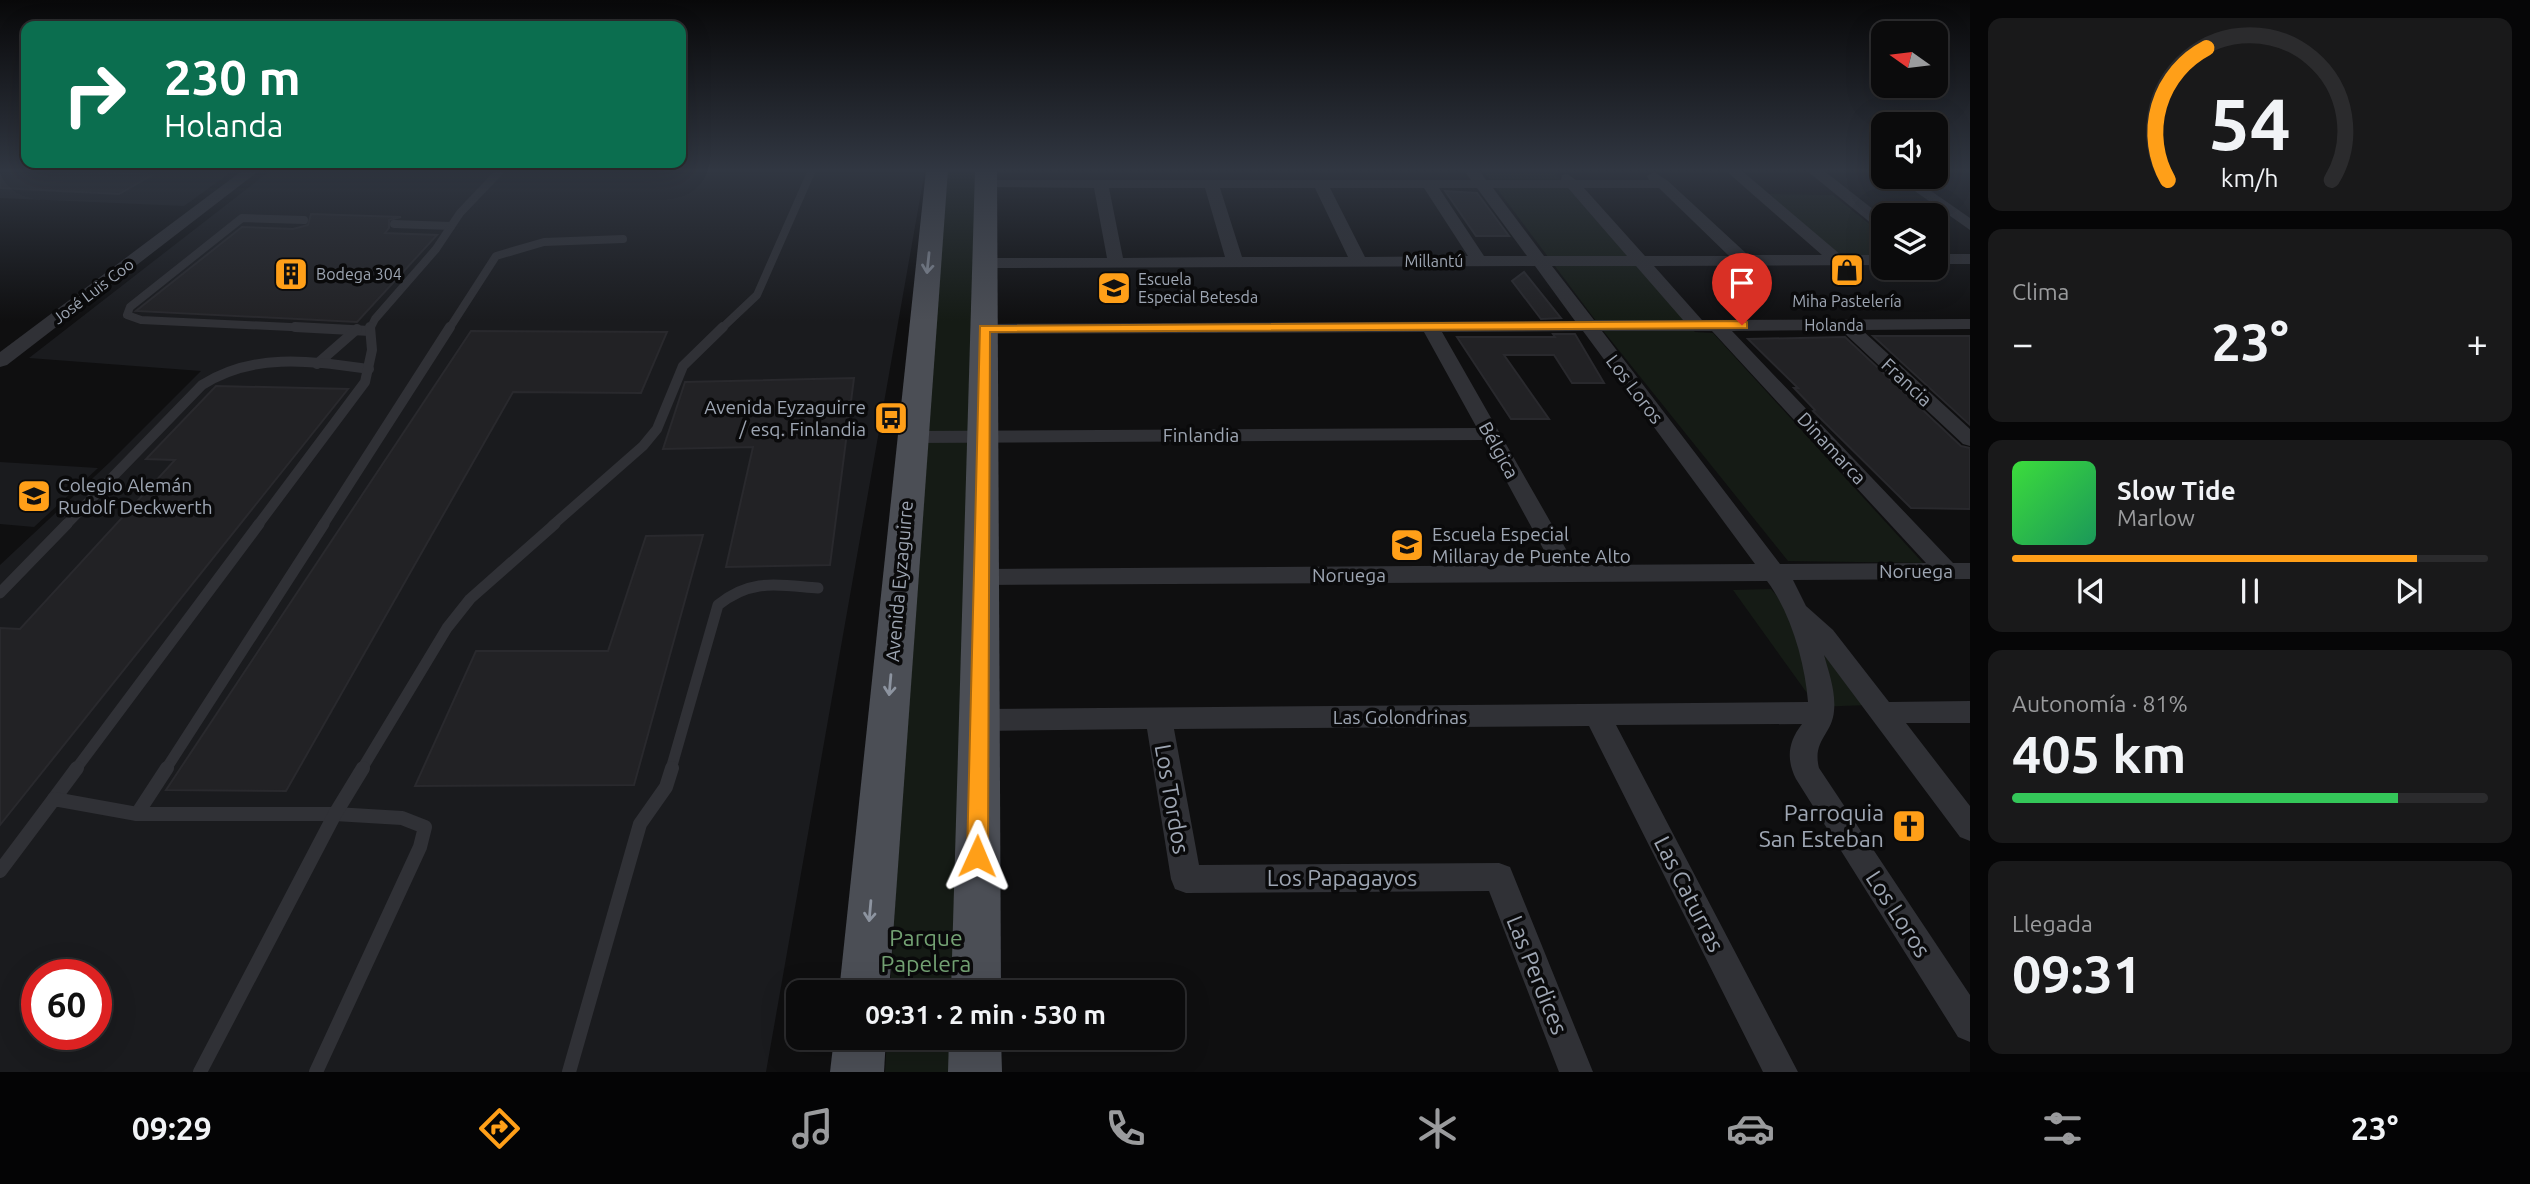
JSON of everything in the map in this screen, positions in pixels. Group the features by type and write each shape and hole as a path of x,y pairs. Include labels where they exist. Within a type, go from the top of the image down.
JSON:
{"main road":[{"name":"Avenida Eyzaguirre","path":"864,980 932,220"},
{"path":"976,980 985,220"},
{"path":"857,1072 859,1050"},
{"path":"975,1050 975,1072"}],"street":[{"name":"José Luis Coo","path":"0,360 186,220"},
{"path":"1108,220 1116,263"},
{"path":"1222,220 1235,262"},
{"path":"1338,220 1359,262"},
{"path":"1452,220 1479,261"},
{"name":"Los Loros","path":"1507,220 1775,572 1796,609 1806,636 1821,713 1803,742 1802,761 1806,771 1970,1025"},
{"name":"Dinamarca","path":"1604,220 1640,261 1959,571"},
{"path":"1701,220 1743,260"},
{"path":"1790,220 1837,260"},
{"path":"1948,259 1970,259"},
{"name":"Millantú","path":"985,263 1871,260"},
{"name":"Francia","path":"1845,324 1970,440"},
{"name":"Holanda","path":"984,328 1970,324"},
{"name":"Bélgica","path":"1430,326 1569,573"},
{"name":"Finlandia","path":"911,437 1490,434"},
{"name":"Noruega","path":"981,577 1959,571"},
{"name":"Los Loros","path":"1796,609 1824,637 1970,828"},
{"path":"1882,713 1970,712"},
{"name":"Las Golondrinas","path":"979,720 1821,713"},
{"name":"Las Caturras","path":"1597,715 1781,1072"},
{"name":"Los Tordos","path":"1158,719 1186,879"},
{"name":"Los Papagayos","path":"1186,879 1499,877"},
{"name":"Las Perdices","path":"1499,877 1576,1072"}],"lane":[{"path":"239,220 130,307 127,316 141,320 370,331"},
{"path":"0,871 365,382 373,350 370,331 375,319 436,249 456,220"},
{"path":"200,1072 335,814 447,628 470,598 643,446 657,429 683,366 757,295 790,220"},
{"path":"394,224 451,226"},
{"path":"136,814 496,256 525,243 557,238 623,239"},
{"path":"317,364 354,330 375,319"},
{"path":"0,593 208,380 234,367 255,361 369,369"},
{"path":"569,1072 639,824 666,787 718,605 731,592 750,584 818,588"},
{"path":"54,799 136,814 335,814 402,818 425,827 420,847 316,1072"}],"shaded area":[{"path":"207,220 916,220 766,1072 0,1072 0,565 110,462 201,371 29,358"},
{"name":"Colegio Alemán Rudolf Deckwerth","path":"0,462 98,468 34,527 0,524"}],"green space":[{"name":"Parque Papelera","path":"940,220 982,220 959,980 891,980 924,399"},
{"path":"1520,220 1596,220 1695,332 1713,333 1923,563 1788,561 1605,333"},
{"path":"1798,220 1864,220 1871,225 1871,256 1839,256"},
{"path":"1771,589 1868,705 1817,707 1733,590"},
{"path":"886,1050 958,1050 957,1072 885,1072"}],"building":[{"name":"Bodega 304","path":"309,220 389,220 389,228 385,233 437,235 357,322 136,311 242,227 293,229 308,225"},
{"path":"1465,220 1497,220 1509,236 1476,236"},
{"path":"1524,272 1561,318 1541,319 1512,281"},
{"path":"471,331 667,332 641,393 513,392 286,791 166,790"},
{"path":"1553,334 1575,334 1604,383 1572,383 1554,355 1504,355 1549,419 1511,419 1457,337 1555,337"},
{"path":"1873,336 1970,336 1970,425"},
{"path":"1845,337 1961,446 1970,448 1970,509 1911,508 1813,411 1815,410 1794,388 1798,388 1748,339"},
{"path":"854,378 830,565 726,567 753,447 663,449 685,382"},
{"path":"216,386 348,389 0,825 0,628 20,629 175,460 146,459"},
{"path":"703,535 634,785 415,786 476,651 608,651 646,536"}],"place":[{"name":"Miha Pastelería","path":"1847,270"},
{"name":"Bodega 304","path":"291,274"},
{"name":"Escuela Especial Betesda","path":"1114,288"},
{"name":"Avenida Eyzaguirre / esq. Finlandia","path":"891,418"},
{"name":"Colegio Alemán Rudolf Deckwerth","path":"34,496"},
{"name":"Escuela Especial Millaray de Puente Alto","path":"1407,545"},
{"name":"Parroquia San Esteban","path":"1909,826"}],"route":[{"path":"977,856 984,328 1742,325"}]}
